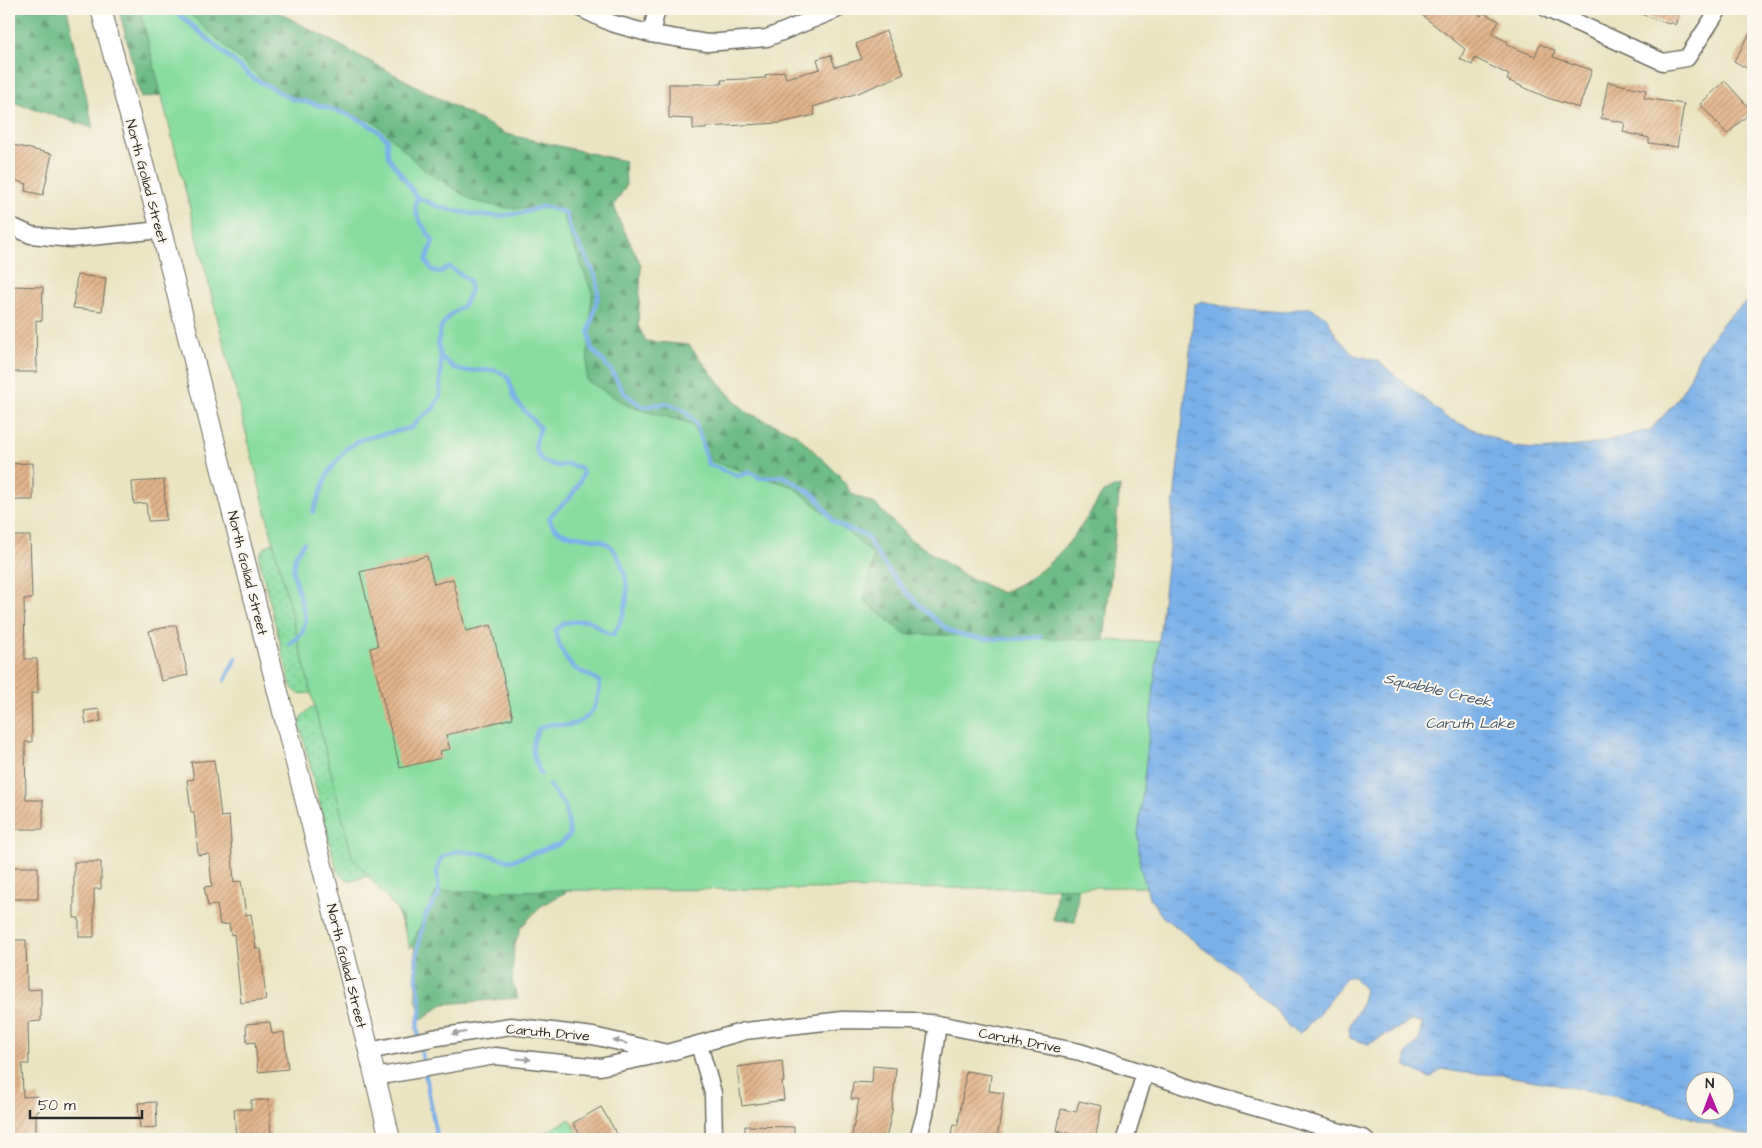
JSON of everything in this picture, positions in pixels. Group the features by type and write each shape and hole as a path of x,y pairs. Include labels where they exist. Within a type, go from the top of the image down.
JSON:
{"main road":[{"name":"North Goliad Street","path":"101,9 161,230 390,1139"}],"street":[{"path":"582,9 611,23 651,34 707,43 767,38 838,9"},
{"path":"651,34 657,9"},
{"path":"1547,9 1663,62 1687,58 1719,9"},
{"path":"9,225 31,235 70,239 161,230"},
{"name":"Caruth Drive","path":"375,1077 495,1056 600,1067 667,1053 745,1031 843,1020 912,1021 938,1024 1080,1052 1216,1096 1365,1139"},
{"path":"918,1139 925,1114 938,1024"},
{"name":"Caruth Drive","path":"369,1051 438,1036 511,1026 594,1036 667,1053"},
{"path":"699,1045 713,1093 714,1139"},
{"path":"1125,1139 1145,1073"}],"green space":[{"path":"9,9 67,9 93,128 9,101"},
{"path":"119,9 272,9 506,134 625,161 626,186 614,205 618,218 641,265 638,326 646,341 689,345 725,390 746,412 796,434 840,476 852,494 875,504 910,539 964,575 1002,593 1024,582 1046,566 1065,547 1082,526 1103,492 1120,486 1075,922 1053,920 1066,821 945,696 754,520 168,94 141,98"},
{"path":"140,9 184,9 274,90 375,122 423,169 473,201 506,208 560,209 592,293 586,380 630,407 692,424 711,461 794,487 874,555 864,600 904,634 1161,642 1139,846 1172,868 1159,887 436,891 410,948 401,915 352,856"},
{"path":"306,536 331,687 302,694 294,690 290,682 259,559 265,547 271,544 285,539"},
{"path":"316,707 384,873 351,880 343,878 337,871 300,726 301,717 310,709"},
{"path":"593,844 566,892 541,906 521,927 514,948 512,982 518,998 443,1004 422,1019 416,998 415,950 397,911 422,907 434,879"},
{"path":"570,1119 581,1139 534,1139"}],"water":[{"name":"Caruth Lake","path":"1753,296 1753,1137 1697,1120 1734,1120 1734,1070 1684,1070 1684,1116 1639,1100 1503,1075 1465,1073 1442,1069 1430,1078 1406,1066 1406,1055 1419,1040 1422,1023 1411,1021 1369,1044 1350,1038 1349,1027 1361,1005 1365,990 1354,977 1346,977 1322,1011 1300,1033 1289,1027 1277,1011 1235,972 1163,917 1149,897 1140,867 1138,835 1194,305 1202,301 1228,308 1284,312 1300,308 1310,308 1326,317 1337,337 1354,355 1378,361 1447,418 1515,447 1542,450 1589,445 1650,430 1675,403 1689,380 1700,354 1726,319"}],"building":[{"path":"1414,9 1472,9 1481,16 1483,13 1499,21 1492,34 1508,42 1507,45 1535,56 1540,44 1555,51 1553,57 1592,70 1579,108 1548,98 1507,80 1509,75 1475,58 1472,65 1460,59 1465,49"},
{"path":"1631,9 1681,9 1675,25"},
{"path":"1753,28 1753,72 1734,61"},
{"path":"886,31 904,74 858,93 813,107 815,115 780,123 706,127 706,129 693,129 693,119 669,118 669,84 722,84 721,80 766,78 765,75 784,71 786,78 820,69 817,59 831,55 835,67 862,59 856,44"},
{"path":"1725,81 1752,111 1727,134 1700,104"},
{"path":"1608,82 1646,90 1644,98 1684,104 1677,147 1649,143 1649,138 1623,132 1625,123 1601,118"},
{"path":"9,144 52,154 43,195 25,191 27,184 9,179"},
{"path":"77,275 106,278 102,311 73,308"},
{"path":"9,286 43,287 42,321 36,320 37,372 9,372"},
{"path":"33,463 33,500 9,500 9,464"},
{"path":"164,480 166,520 148,521 146,503 134,504 132,482"},
{"path":"9,536 30,536 32,599 24,599 25,659 37,659 38,693 31,693 32,742 25,742 26,800 43,800 43,829 9,829"},
{"path":"427,556 434,584 453,579 466,631 491,625 513,718 446,735 450,749 440,751 441,758 400,768 370,648 378,646 360,572"},
{"path":"176,625 188,675 161,681 149,631"},
{"path":"99,709 101,721 86,724 84,711"},
{"path":"214,760 221,817 229,816 234,882 241,881 246,915 251,914 256,949 261,949 266,1000 241,1003 234,934 231,935 229,924 220,925 217,905 208,906 204,887 212,886 209,854 198,855 194,812 191,812 187,780 194,779 191,762"},
{"path":"74,862 101,862 101,889 94,889 94,937 79,937 79,918 74,918"},
{"path":"9,867 38,867 38,899 9,899"},
{"path":"9,940 26,940 27,990 41,989 41,1021 28,1022 29,1064 22,1064 23,1097 38,1096 39,1111 36,1111 36,1139 9,1139"},
{"path":"270,1022 272,1034 284,1032 288,1069 258,1072 255,1042 247,1043 246,1024"},
{"path":"782,1061 784,1100 742,1106 737,1067"},
{"path":"873,1066 896,1068 892,1111 886,1139 851,1139 859,1099 851,1099 853,1082 872,1083"},
{"path":"966,1071 991,1075 989,1091 1004,1093 997,1139 951,1139 954,1124 958,1125"},
{"path":"251,1100 269,1100 271,1139 236,1139 234,1109 251,1109"},
{"path":"1079,1101 1102,1106 1095,1139 1057,1131 1061,1109 1076,1112"},
{"path":"156,1102 157,1127 140,1128 138,1103"},
{"path":"601,1107 620,1139 583,1139 573,1123"},
{"path":"745,1126 794,1127 794,1139 745,1139"}],"waterway":[{"name":"Squabble Creek","path":"173,9 253,78 292,99 344,113 376,129 387,139 388,156 417,197 439,207 476,215 500,216 522,213 544,206 566,213 571,232 597,279 598,296 589,331 591,348 611,370 624,393 643,407 667,403 683,409 696,423 708,464 738,476 750,472 760,478 783,476 816,496 833,521 847,529 866,535 880,559 897,581 927,612 949,630 962,635 984,638 1020,639 1041,637"},
{"path":"417,197 417,215 433,241 426,261 432,270 440,272 449,267 469,280 471,290 464,305 450,315 441,327 438,342 441,357 453,367 463,371 494,370 508,377 515,400 540,428 535,446 538,455 543,461 553,465 567,464 581,468 583,473 574,492 549,518 552,525 566,534 593,539 611,546 619,559 626,580 627,599 623,617 613,635 588,620 564,623 555,631 568,662 576,669 600,682 596,704 589,715 583,720 569,725 551,724 538,729 533,751 541,774"},
{"path":"313,512 328,473 346,449 362,439 411,428 421,417 433,409 440,396 441,357"},
{"path":"290,644 302,633 306,619 293,572 295,556 304,543"},
{"path":"225,680 236,658"},
{"path":"419,1037 417,1028 421,1008 416,973 417,954 426,914 439,894 437,871 441,858 457,851 485,854 510,861 560,844 570,835 565,806 549,785"},
{"path":"420,1045 424,1064"},
{"path":"425,1072 437,1139"}]}
